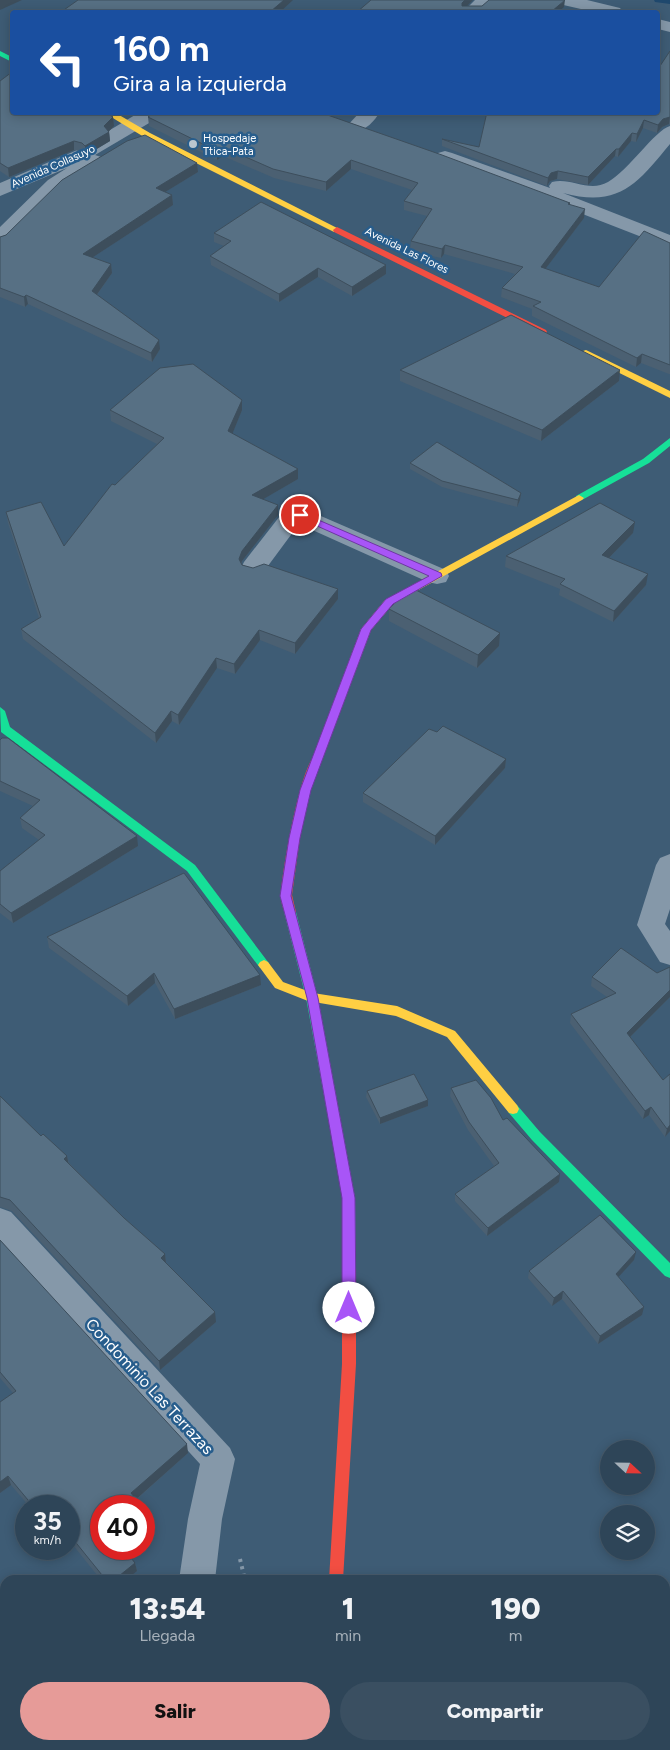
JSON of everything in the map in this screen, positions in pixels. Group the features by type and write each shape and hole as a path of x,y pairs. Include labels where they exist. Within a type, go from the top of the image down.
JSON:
{"street":[{"path":"474,10 485,0"},
{"path":"565,0 606,10"},
{"name":"Avenida Las Flores","path":"112,115 140,131 555,338"},
{"path":"0,239 55,184 140,131 152,115"},
{"path":"356,120 376,132"},
{"name":"Avenida Collasuyo","path":"0,190 140,131"},
{"path":"515,181 560,186 594,193 613,189 638,168 670,132"},
{"path":"432,152 515,181 670,242"},
{"path":"572,346 670,395"},
{"path":"336,1575 349,1364 349,1198 312,998 286,896 294,838 305,790 366,629 389,602 646,461 670,442"},
{"path":"253,568 291,518 300,515 437,576"},
{"path":"0,711 5,729 191,868 279,985 312,998 397,1011 452,1034 536,1136 670,1272"},
{"path":"670,865 651,925 670,954"},
{"name":"Condominio Las Terrazas","path":"0,1222 218,1458 205,1519 198,1575"}],"building":[{"path":"78,0 284,0 272,10 64,10"},
{"path":"371,0 465,0 462,6 482,6 489,0 565,0 553,10 359,10"},
{"path":"670,51 670,117 663,119 658,125 644,120 637,134 632,133 619,149 616,149 588,177 558,171 551,173 548,178 442,139 479,147 486,115 660,115 660,66"},
{"path":"10,74 10,115 110,115 113,117 104,126 109,132 85,146 74,141 8,168 0,163 0,81"},
{"path":"151,115 328,115 570,203 568,204 585,209 541,267 599,287 644,231 670,243 670,365 642,354 637,358 533,306 541,302 502,288 523,267 445,245 442,249 411,241 432,209 404,201 418,183 351,160 326,182 273,169 223,147 217,151 148,117"},
{"path":"145,135 197,163 156,188 172,195 83,254 111,264 92,291 159,340 151,353 26,295 24,297 0,288 0,237 6,235 62,180 127,141"},
{"path":"261,202 386,265 352,287 318,268 279,294 210,256 231,241 214,233"},
{"path":"511,315 620,370 542,430 400,370"},
{"path":"193,364 242,400 228,431 298,469 252,495 278,505 242,551 239,559 242,565 253,568 264,564 338,589 295,643 259,630 234,664 216,658 178,715 171,711 155,733 21,629 41,617 6,512 41,502 64,546 112,484 115,485 164,438 110,410 160,368"},
{"path":"437,442 521,493 518,500 442,481 410,463"},
{"path":"600,503 635,522 602,555 648,574 614,611 560,584 565,579 506,556"},
{"path":"414,589 500,633 478,655 389,609 400,597"},
{"path":"443,726 506,759 435,836 363,793 429,729 437,732"},
{"path":"8,738 137,836 11,913 0,904 0,871 45,835 20,818 40,800 0,781 0,740"},
{"path":"184,873 260,975 174,1009 154,973 127,996 47,937"},
{"path":"621,948 657,973 670,967 670,990 627,1033 663,1080 670,1074 670,1125 667,1129 651,1107 645,1111 571,1014 616,993 592,977"},
{"path":"414,1074 428,1100 380,1118 367,1091"},
{"path":"476,1080 491,1098 503,1120 507,1118 560,1174 488,1228 455,1194 499,1163 469,1122 451,1088"},
{"path":"0,1096 41,1136 43,1134 67,1156 64,1159 124,1218 165,1254 161,1258 215,1312 159,1361 10,1200 0,1197"},
{"path":"600,1215 636,1252 616,1274 644,1307 600,1336 563,1291 554,1298 529,1271"},
{"path":"0,1240 187,1444 131,1493 133,1495 90,1495 90,1560 133,1560 135,1563 120,1575 102,1575 80,1548 80,1495 24,1495 8,1476 0,1482 0,1402 16,1391 0,1372"}],"waterway":[{"path":"658,0 670,2"}],"traffic: fast":[{"path":"0,53 10,59"},
{"path":"579,498 646,461 670,441"},
{"path":"0,711 5,729 191,868 264,965"},
{"path":"290,912 312,998 349,1198 349,1270"},
{"path":"513,1109 536,1136 670,1272"}],"traffic: slow":[{"path":"112,115 147,135 337,230"},
{"path":"586,353 670,395"},
{"path":"318,757 366,629 389,602 579,498"},
{"path":"264,965 279,985 312,998 397,1011 451,1034 513,1109"}],"traffic: jam":[{"path":"337,230 543,332"},
{"path":"290,912 286,895 294,838 305,790 318,757"},
{"path":"336,1575 349,1364 349,1270"}],"place":[{"name":"Hospedaje Ttica-Pata","path":"193,144"}],"route":[{"path":"300,515 437,576 389,602 366,629 305,790 294,838 286,896 322,1045 349,1198 349,1308"}]}
